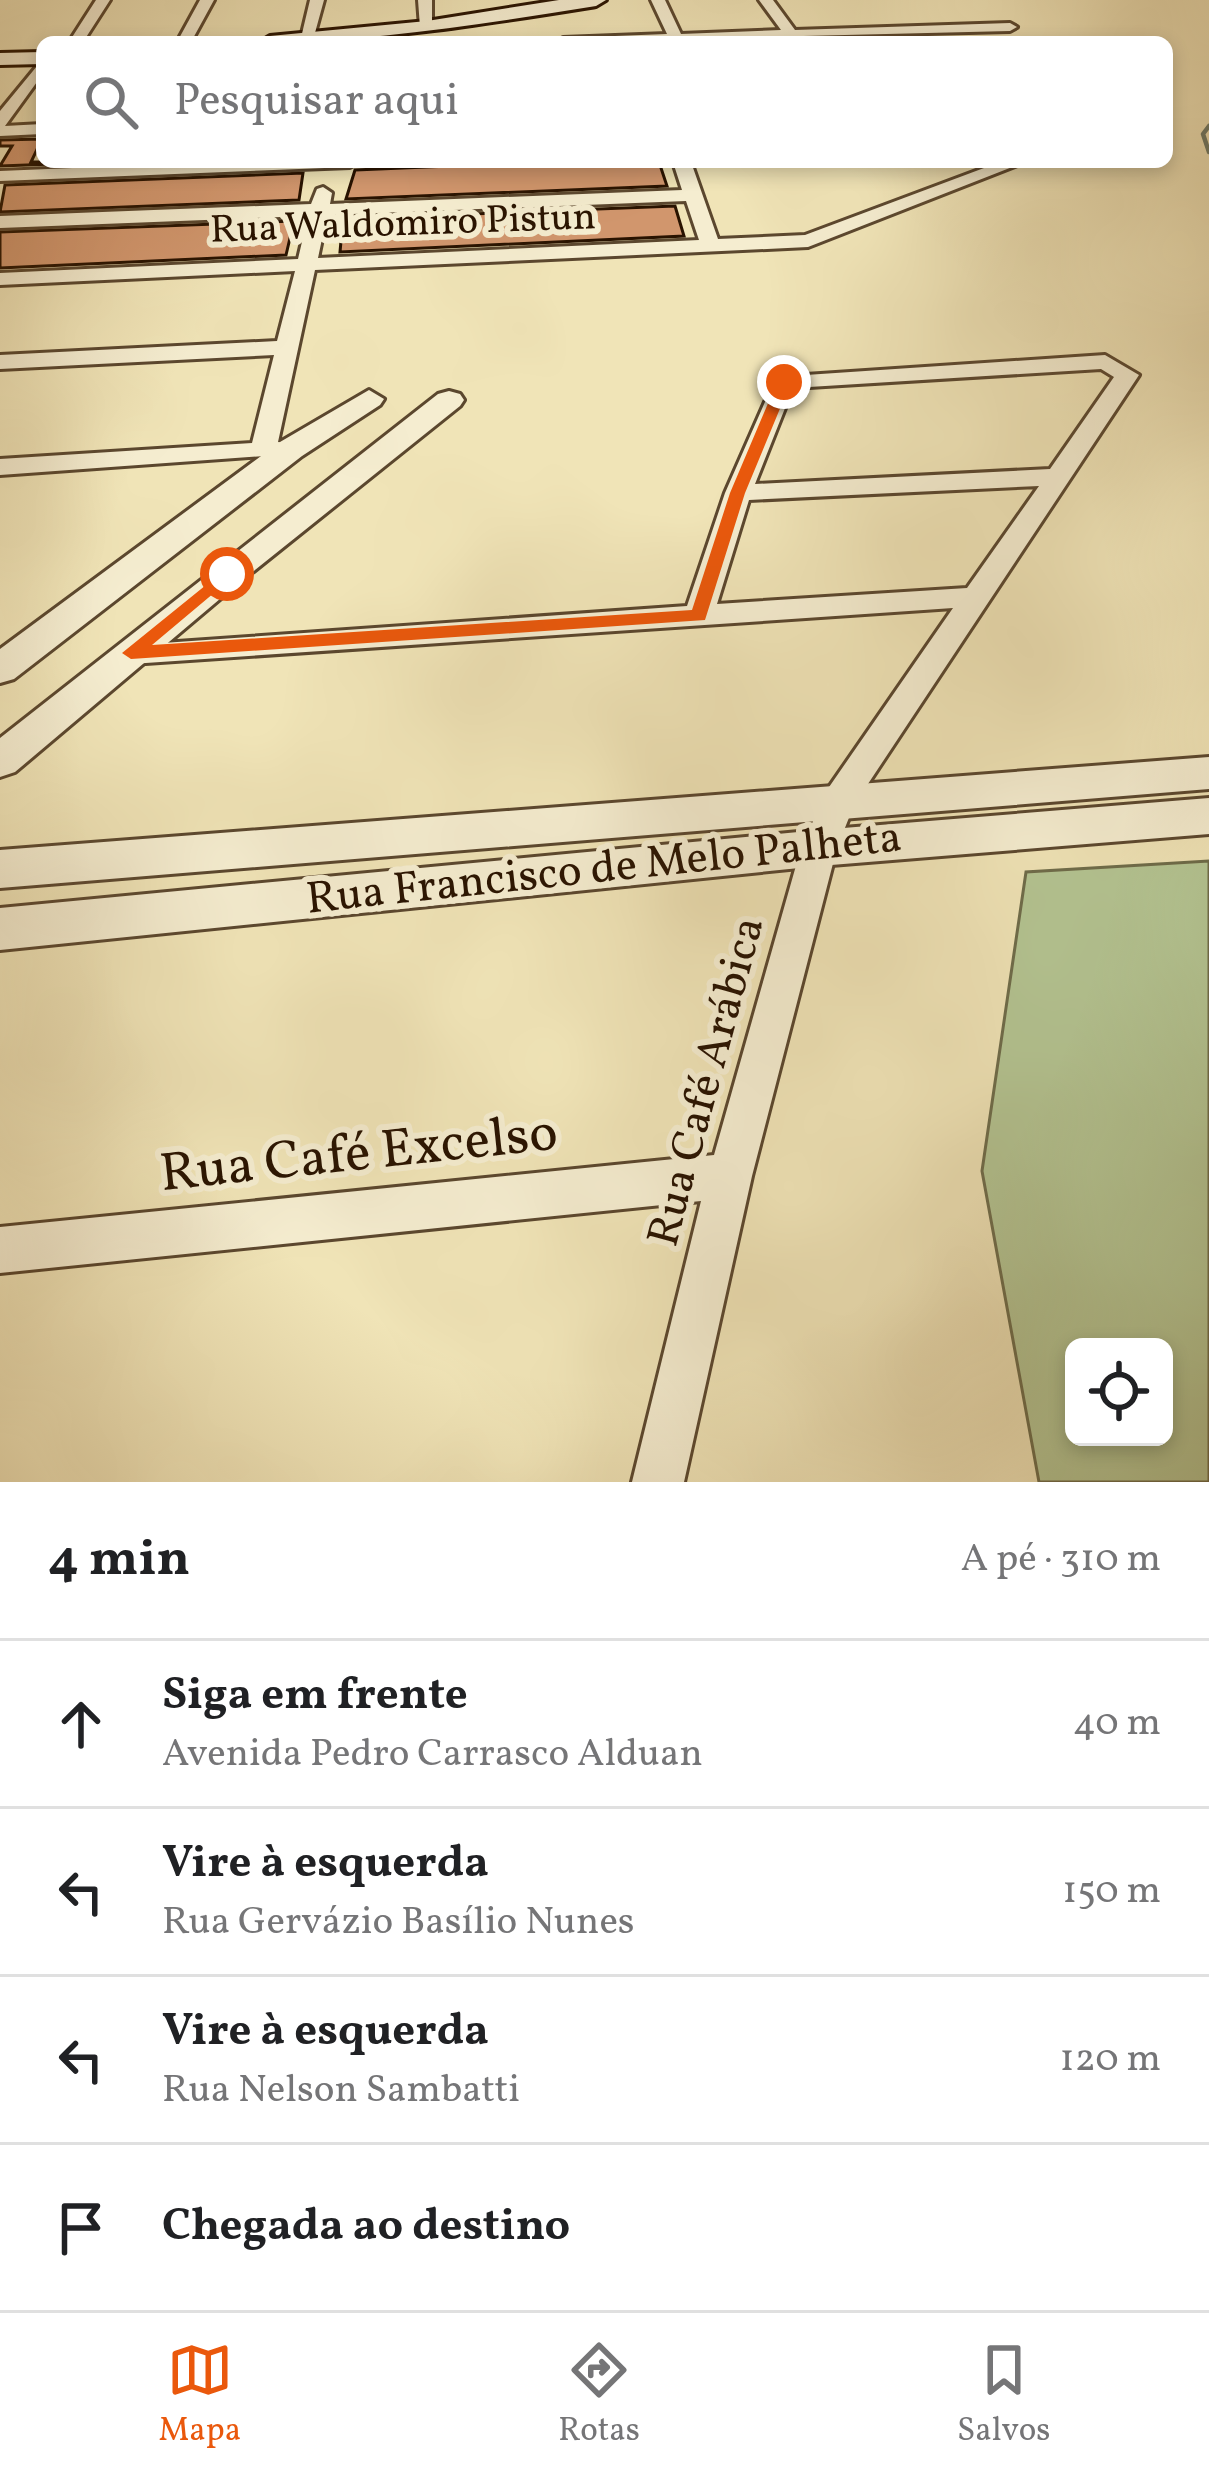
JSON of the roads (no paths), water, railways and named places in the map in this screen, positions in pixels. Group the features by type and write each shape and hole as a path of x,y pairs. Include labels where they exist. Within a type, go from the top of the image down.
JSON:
{"main road":[{"path":"343,36 427,27 530,6 603,2"},
{"path":"406,36 485,27 603,2"},
{"path":"0,56 36,58"}],"street":[{"path":"80,36 103,0"},
{"path":"187,36 207,0"},
{"path":"307,36 317,0"},
{"path":"425,0 427,27"},
{"path":"658,0 675,36"},
{"path":"766,0 791,34"},
{"path":"995,14 1020,36"},
{"path":"886,15 901,30"},
{"path":"734,36 1010,27"},
{"path":"36,65 9,94 0,126 36,129"},
{"path":"0,176 189,168"},
{"path":"277,450 290,346 329,168"},
{"path":"684,168 712,249"},
{"name":"Rua Waldomiro Pistun","path":"0,279 808,241 1000,168"},
{"path":"0,222 693,195"},
{"path":"0,362 290,346"},
{"name":"Rua Café Arábica","path":"658,1482 730,1176 819,848 838,800 1126,378 1119,367 1105,362 784,382 738,493"},
{"path":"0,669 163,545 277,450 369,399"},
{"path":"0,761 449,400"},
{"path":"8,471 277,450"},
{"path":"699,616 738,493 1055,477"},
{"path":"163,545 227,574"},
{"path":"131,653 980,597"},
{"name":"Rua Francisco de Melo Palheta","path":"0,869 1209,773"},
{"name":"Rua Francisco de Melo Palheta","path":"0,929 819,848 1209,816"},
{"name":"Rua Café Excelso","path":"0,1250 730,1176"}],"waterway":[{"path":"1209,126 1203,134 1209,152"}]}
